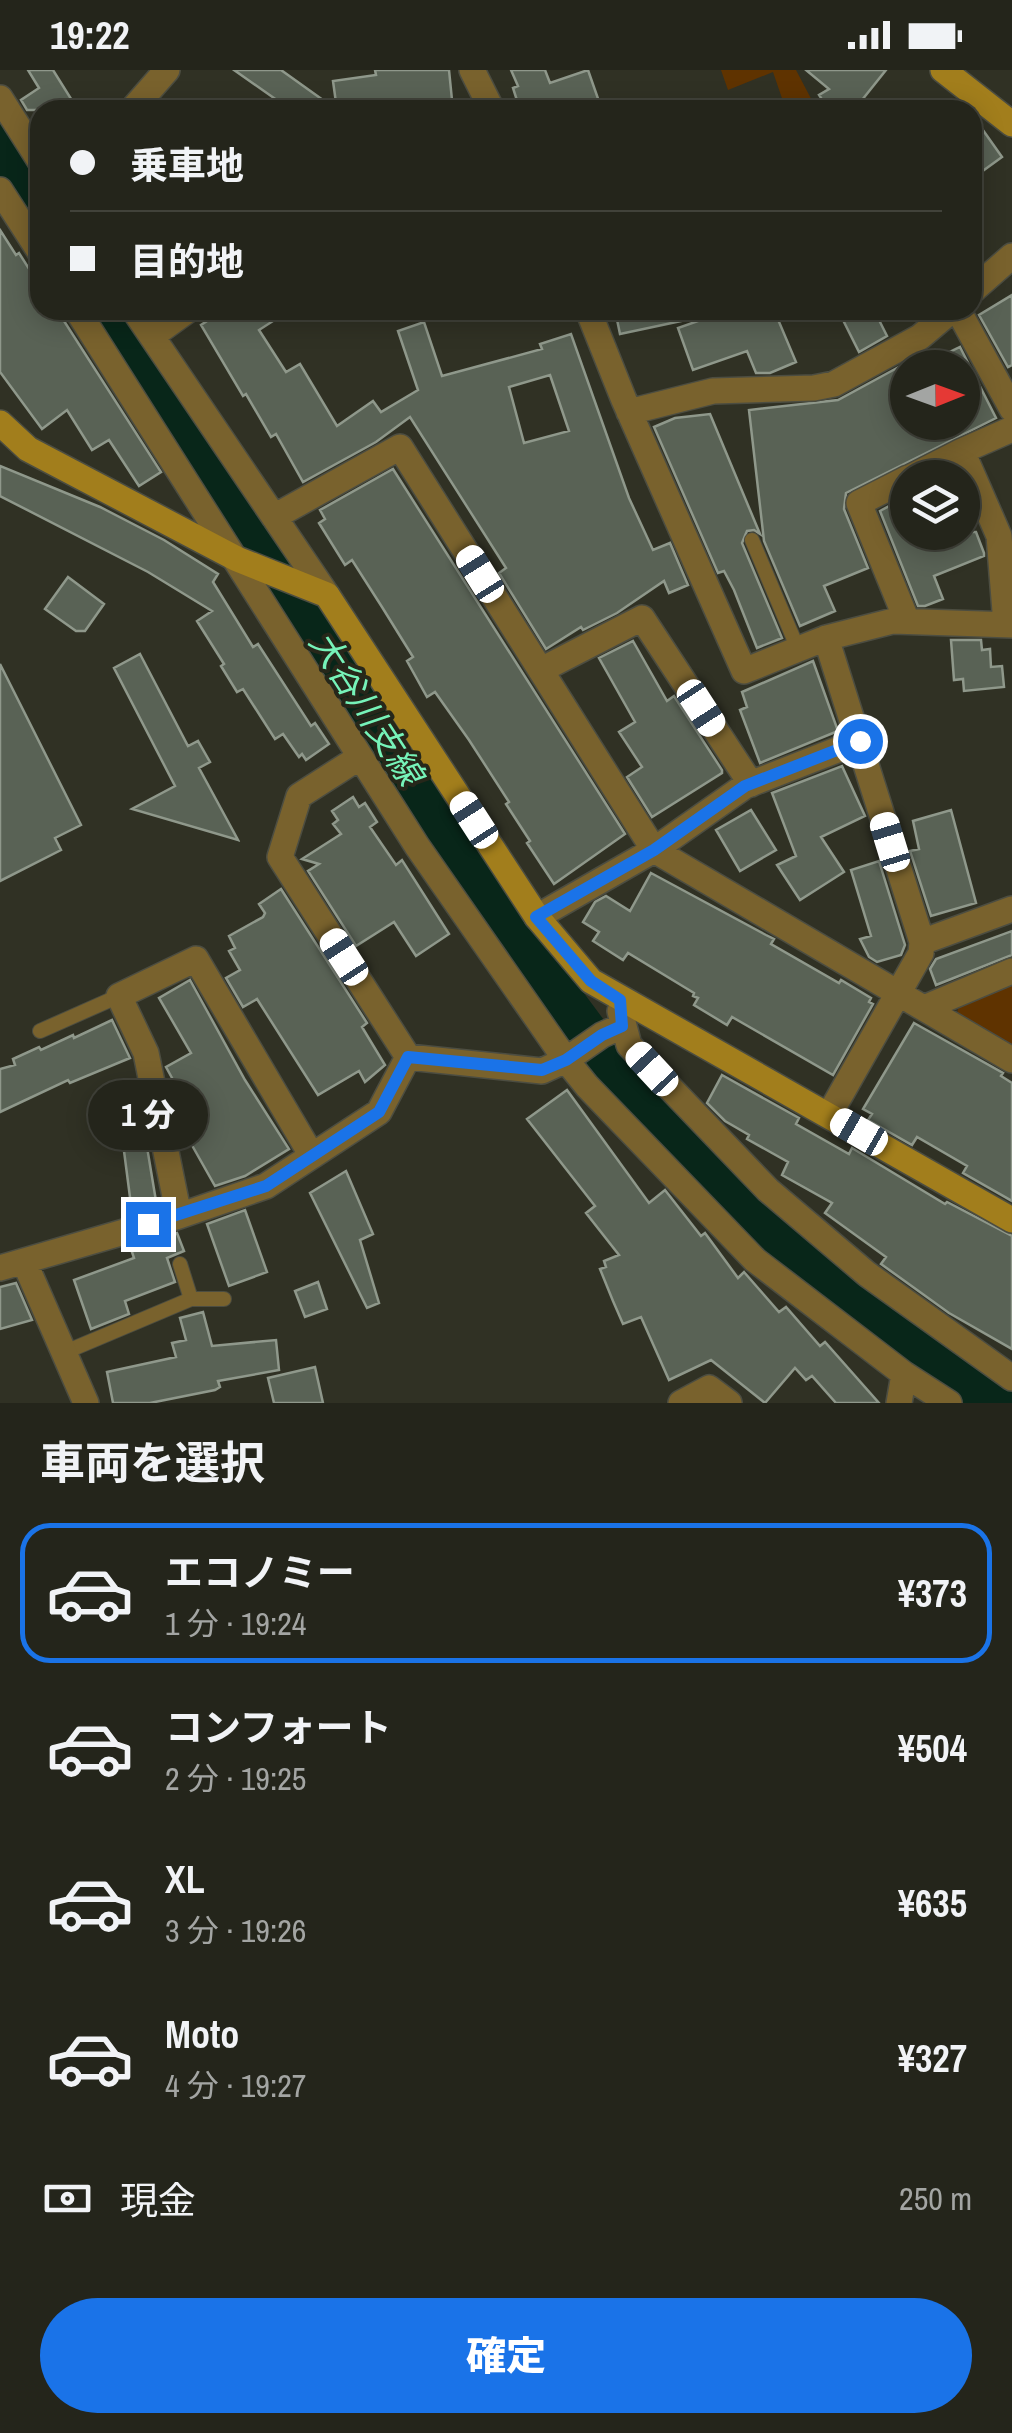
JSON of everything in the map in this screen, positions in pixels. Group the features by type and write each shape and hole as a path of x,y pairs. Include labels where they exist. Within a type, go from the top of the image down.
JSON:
{"street":[{"path":"141,100 167,70"},
{"path":"472,70 487,100"},
{"path":"943,70 981,100"},
{"path":"0,98 30,145"},
{"path":"982,101 1012,124"},
{"path":"0,190 30,236"},
{"path":"982,282 1012,256"},
{"path":"83,320 417,846 571,1056 587,1086 755,1260 948,1403"},
{"path":"141,320 536,917 591,981 1012,1220"},
{"path":"152,336 174,320"},
{"path":"592,320 744,671 826,638 893,621 1009,624 999,536 962,451"},
{"path":"629,412 713,391 834,384 920,338 942,320"},
{"path":"961,320 1012,409"},
{"path":"0,424 28,449 237,558 327,596"},
{"path":"944,460 1012,429"},
{"path":"274,517 400,447 654,850 1012,1060"},
{"path":"890,487 859,503 907,622"},
{"path":"541,670 642,618 751,784"},
{"path":"826,638 922,942 921,953 828,1115"},
{"path":"536,917 654,850 751,784 860,741"},
{"path":"360,757 299,796 280,857 408,1057"},
{"path":"922,942 1012,909"},
{"path":"179,1216 146,1053 119,996 196,959 312,1156"},
{"path":"924,1008 1012,971"},
{"path":"408,1057 542,1070 612,1031 620,1000"},
{"path":"612,1031 768,1190 868,1274 1012,1378"},
{"path":"86,1403 12,1264 179,1216 266,1186 379,1112 408,1057"},
{"path":"898,1403 904,1374"},
{"path":"680,1403 709,1388 729,1403"},
{"path":"1006,1403 1012,1392"}],"lane":[{"path":"752,540 798,649"},
{"path":"40,1031 119,996"},
{"path":"180,1264 191,1299"},
{"path":"62,1353 191,1299 224,1298"}],"shaded area":[{"path":"721,70 796,70 812,100 783,100 773,72 728,90"},
{"path":"1012,979 1012,1048 957,1015 959,1003"}],"building":[{"path":"28,70 53,70 72,100 30,100 27,110 21,100 39,88"},
{"path":"234,70 281,70 323,100 277,100"},
{"path":"375,70 449,70 452,100 336,100 333,81 376,75"},
{"path":"511,70 545,70 550,83 588,70 598,100 517,100 513,88 518,86"},
{"path":"806,70 886,70 862,100 822,100 819,95 829,89"},
{"path":"982,129 1002,157 982,171"},
{"path":"0,230 30,270 30,320 63,320 161,472 139,486 109,440 92,450 67,410 42,429 0,372"},
{"path":"1012,295 1012,365 1008,367 982,320 982,313"},
{"path":"209,320 274,320 259,330 286,372 300,364 337,426 373,401 381,412 418,390 398,331 424,322 442,376 542,349 540,344 571,334 629,498 653,550 670,543 688,585 669,593 664,581 617,613 583,630 581,627 546,649 499,573 506,568 410,417 376,442 303,482 276,434 271,437 246,394 243,396 201,325","holes":["550,375 569,431 524,443 509,387"]},
{"path":"617,320 686,320 620,334"},
{"path":"701,320 778,320 796,362 770,373 756,373 747,351 693,370 678,328"},
{"path":"843,320 879,320 887,336 859,352"},
{"path":"890,372 890,440 952,440 912,460 890,460 890,471 846,493 844,509 868,568 824,586 835,611 800,626 764,541 749,410 838,400"},
{"path":"980,386 996,418 980,426"},
{"path":"710,414 760,534 747,531 742,543 782,638 757,648 734,590 724,571 718,573 654,427 675,418"},
{"path":"0,466 100,507 218,574 213,582 253,647 258,644 311,726 315,723 329,744 306,760 302,754 299,757 283,734 275,739 243,689 237,692 197,621 212,611 148,572 0,496"},
{"path":"393,469 625,834 554,884 469,740 435,692 427,697 407,661 413,657 352,560 345,565 319,523 325,519 320,510"},
{"path":"890,506 890,536 880,511"},
{"path":"980,542 984,556 934,576 943,599 918,606 896,550 980,550"},
{"path":"68,577 104,604 85,631 76,631 45,609"},
{"path":"951,640 981,640 982,650 990,649 991,667 1002,666 1004,687 964,691 963,679 954,680"},
{"path":"633,641 667,701 674,696 722,770 652,817 627,777 642,767 619,732 635,722 599,658"},
{"path":"140,654 188,746 198,741 210,762 199,768 238,840 132,809 175,786 114,668"},
{"path":"813,661 838,731 760,763 740,710 747,707 742,692"},
{"path":"0,664 81,825 55,838 61,850 0,881"},
{"path":"842,766 865,816 821,837 844,872 800,900 777,865 796,856 772,793"},
{"path":"353,797 359,807 365,803 377,822 370,827 396,865 402,860 449,934 416,956 394,922 356,946 308,871 319,864 302,859 341,834 333,824 338,820 332,811"},
{"path":"751,810 776,850 740,871 716,830"},
{"path":"951,810 976,903 931,916 910,851 919,849 913,821"},
{"path":"879,861 905,945 901,955 877,962 869,957 860,939 871,936 851,870"},
{"path":"651,873 774,939 771,944 871,998 869,1002 873,1004 833,1075 732,1017 727,1025 694,1005 698,998 694,993 628,953 623,960 593,941 599,932 583,922 595,902 606,896 630,911"},
{"path":"281,889 367,1023 362,1027 385,1065 365,1082 359,1071 318,1095 257,999 243,1007 226,978 240,970 229,951 235,948 229,936 263,917 265,913 259,904"},
{"path":"1012,931 1012,955 936,985 930,969 936,959"},
{"path":"190,980 245,1080 289,1149 245,1176 215,1186 180,1124 193,1116 166,1067 191,1053 159,998"},
{"path":"112,1020 130,1058 70,1083 68,1080 0,1112 0,1069 15,1065 13,1059 39,1047 41,1050 73,1035 74,1038"},
{"path":"914,1023 1003,1073 1001,1076 1012,1083 1012,1201 963,1173 967,1166 917,1137 912,1145 868,1120 872,1114 863,1109"},
{"path":"722,1075 799,1118 796,1124 849,1154 852,1148 945,1204 1012,1236 1012,1349 949,1313 881,1264 886,1257 825,1213 832,1203 782,1175 788,1162 747,1139 749,1135 725,1121 707,1103"},
{"path":"567,1090 649,1203 665,1190 701,1236 705,1233 738,1278 744,1272 779,1312 786,1307 820,1346 825,1342 879,1403 836,1403 812,1376 806,1380 795,1368 765,1403 711,1360 669,1380 641,1317 623,1324 613,1301 600,1269 606,1267 604,1261 619,1255 586,1213 595,1206 527,1119"},
{"path":"142,1117 156,1201 131,1205 120,1120"},
{"path":"346,1171 373,1234 360,1240 379,1303 367,1308 310,1193"},
{"path":"245,1210 267,1272 229,1286 207,1224"},
{"path":"177,1233 184,1251 167,1258 175,1282 125,1301 129,1314 91,1329 74,1280 134,1258 131,1249"},
{"path":"318,1282 327,1309 305,1317 295,1291"},
{"path":"16,1283 32,1320 0,1329 0,1287"},
{"path":"203,1312 212,1346 276,1340 279,1370 218,1381 220,1387 215,1390 150,1403 113,1403 107,1372 176,1357 172,1343 186,1340 180,1318"},
{"path":"315,1367 323,1403 274,1403 268,1378"}],"waterway":[{"name":"大谷川支線","path":"0,144 30,190"},
{"name":"大谷川支線","path":"114,320 543,980 604,1062 752,1211 861,1305 1005,1403"}],"route":[{"path":"148,1224 266,1186 379,1112 408,1057 542,1070 622,1026 620,1000 591,981 536,917 654,850 745,786 860,741"}]}
